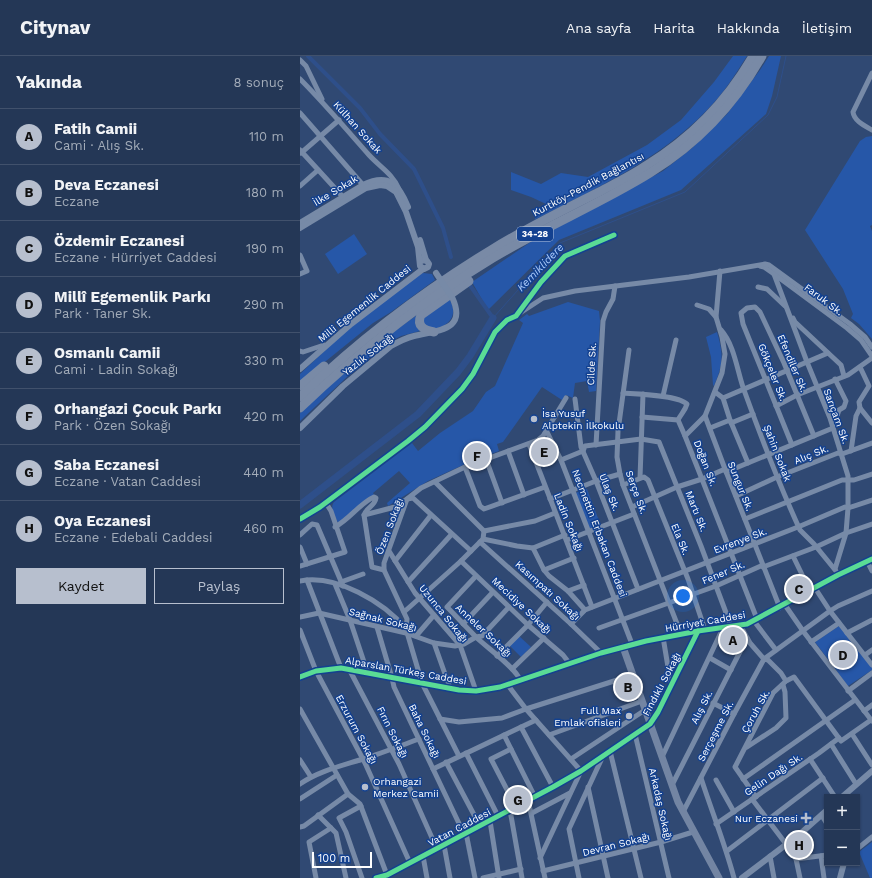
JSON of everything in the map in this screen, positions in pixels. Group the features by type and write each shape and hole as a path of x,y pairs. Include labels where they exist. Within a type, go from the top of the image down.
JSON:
{"highway":[{"name":"Kurtköy-Pendik Bağlantısı","path":"300,397 343,357 433,287 535,225 647,166 670,150 712,112 743,73 753,56"},
{"name":"Kurtköy-Pendik Bağlantısı","path":"300,408 352,360 406,316 434,296 537,233 650,173 678,153 696,139 721,114 749,78 762,56"},
{"path":"434,332 426,331 422,328 419,323 421,315 537,233"},
{"path":"300,386 354,342 377,325 408,306"}],"main road":[{"path":"623,647 683,812 719,878"},
{"path":"711,865 715,878"}],"street":[{"path":"300,60 306,66 323,102"},
{"path":"872,72 853,112 853,115 858,121 872,130"},
{"name":"Külhan Sokak","path":"300,79 323,102 370,156 394,179 399,189"},
{"path":"300,114 363,185"},
{"path":"339,120 301,152 345,199"},
{"path":"300,186 318,170"},
{"name":"İlke Sokak","path":"300,228 345,199 363,185 381,180 395,185 399,189"},
{"name":"İlke Sokak","path":"300,223 366,188 380,184 392,189 400,198 424,265"},
{"path":"399,189 410,210 424,265"},
{"path":"516,316 541,282 566,256 614,235"},
{"path":"300,255 307,271 300,274"},
{"name":"Yazlık Sokağı","path":"300,428 343,386 391,346 412,336 446,329 452,324 457,310 452,296 436,273 424,265"},
{"name":"Milli Egemenlik Caddesi","path":"300,369 368,308 407,280 424,265"},
{"path":"300,519 326,503 425,427 462,389 473,374 495,332 506,320 516,316 543,298 575,291 689,277 757,265 769,265 850,324 872,347"},
{"name":"Faruk Sk.","path":"757,265 764,267 863,338 872,357"},
{"path":"716,317 720,271"},
{"name":"Sarıçam Sk.","path":"774,274 785,299 786,306 833,428 842,454 848,479 846,533 837,572"},
{"name":"Cilde Sk.","path":"596,445 603,321 613,299 615,286"},
{"path":"758,287 767,289 786,306 795,322 841,365 844,376"},
{"path":"697,305 709,309 716,317"},
{"name":"Efendiler Sk.","path":"746,308 755,307 760,312 787,370 814,436"},
{"name":"Gökçeler Sk.","path":"746,308 741,313 742,318 792,445"},
{"name":"Doğan Sk.","path":"716,317 725,354 722,374 705,416 686,436 755,620 776,650"},
{"name":"Şahin Sokak","path":"719,328 726,336 732,350 753,414 798,527 837,572"},
{"path":"663,396 676,340"},
{"path":"300,351 303,352 327,344"},
{"name":"Milli Egemenlik Caddesi","path":"300,366 327,344"},
{"name":"Serçe Sk.","path":"629,350 618,441 617,457 620,474 681,634"},
{"path":"723,398 828,353"},
{"path":"776,406 797,395 848,375 872,357"},
{"path":"860,367 869,386 859,402 860,408 872,423"},
{"path":"632,507 677,487 748,462 833,428 839,410 844,407 846,401 835,379"},
{"path":"623,392 663,396 683,400 687,404 684,413 678,420"},
{"path":"715,392 723,398 731,422 748,462"},
{"path":"623,485 640,478 643,394"},
{"name":"Özen Sokağı","path":"459,756 422,683 406,631 407,619 384,570 384,563 407,499 421,488 465,467 538,440 566,398"},
{"name":"Ulaş Sk.","path":"575,399 581,447 613,522 638,589"},
{"path":"851,450 856,416 860,408"},
{"path":"710,428 753,414"},
{"name":"Sungur Sk.","path":"705,416 754,544 782,606 872,721"},
{"path":"642,418 678,420"},
{"path":"678,420 686,436"},
{"name":"Necmettin Erbakan Caddesi","path":"546,430 561,460 632,644"},
{"path":"561,460 583,451 585,446 641,439"},
{"name":"Martı Sk.","path":"641,439 659,442 732,626"},
{"name":"Alıç Sk.","path":"736,496 777,477 838,453 842,454 872,443"},
{"name":"Ladin Sokağı","path":"529,444 592,607"},
{"path":"508,451 524,495"},
{"path":"486,459 502,502"},
{"path":"465,467 480,506 484,509 545,487"},
{"path":"550,499 596,481 620,474"},
{"path":"744,519 842,480 854,480 872,474"},
{"name":"Ela Sk.","path":"640,478 644,477 648,480 684,571 692,594 701,630"},
{"path":"435,482 484,531"},
{"path":"336,527 370,500 376,498 376,502 367,510 364,516 372,567 384,570"},
{"path":"364,516 395,507 407,499 413,498 471,551"},
{"name":"Evrenye Sk.","path":"585,610 845,508 872,500"},
{"path":"300,566 345,552 331,511 326,503"},
{"path":"484,531 534,521 555,513"},
{"path":"482,540 533,548 588,532 634,514"},
{"path":"395,561 431,515"},
{"path":"307,516 312,524 317,525 342,584 381,605 406,631"},
{"path":"300,534 312,524"},
{"path":"816,547 846,533 872,524"},
{"path":"404,612 482,540 484,531"},
{"path":"408,582 451,534"},
{"name":"Kasımpatı Sokağı","path":"482,540 602,653"},
{"path":"300,547 306,564"},
{"name":"Fener Sk.","path":"599,628 716,586 739,575 816,547"},
{"path":"533,548 544,570 549,576 568,591 585,610 571,624"},
{"name":"Uzunca Sokağı","path":"389,551 419,599 460,645 476,691"},
{"path":"793,556 813,589 872,665"},
{"path":"544,570 574,558"},
{"path":"870,560 872,571"},
{"name":"Hürriyet Caddesi","path":"623,647 663,637 747,624 813,589 837,572 870,560"},
{"name":"Mecidiye Sokağı","path":"461,561 528,625 563,655 570,664"},
{"path":"300,581 307,580 342,584 363,574"},
{"name":"Anneler Sokağı","path":"476,576 447,607 476,637 512,668 519,676 520,680"},
{"path":"307,580 341,668"},
{"path":"335,584 350,620 368,674"},
{"path":"568,591 584,585"},
{"path":"764,659 830,610 872,591"},
{"path":"463,624 494,592"},
{"path":"497,656 528,625 547,602"},
{"path":"460,645 476,637 482,636 510,607"},
{"name":"Sağnak Sokağı","path":"300,617 320,613 378,627 406,631 434,643 455,646 460,645"},
{"path":"416,636 434,615"},
{"path":"847,633 872,620"},
{"path":"811,642 839,623"},
{"path":"740,626 747,638 764,659 768,660 783,676 785,692 786,718 776,728 745,748"},
{"name":"Baha Sokağı","path":"378,627 394,687 465,834 475,878"},
{"path":"662,757 723,628"},
{"name":"Erzurum Sokağı","path":"300,630 316,670 382,799 410,863"},
{"name":"Fındıklı Sokağı","path":"650,724 658,712 701,630"},
{"path":"663,637 671,685"},
{"path":"512,668 544,638"},
{"name":"Alış Sk.","path":"672,785 747,638"},
{"path":"434,643 450,688"},
{"name":"Alparslan Türkeş Caddesi","path":"300,677 316,670 341,668 450,688 476,691 507,684 623,647"},
{"path":"865,655 872,650"},
{"path":"710,658 731,670"},
{"name":"Serçeşme Sk.","path":"683,812 764,659"},
{"name":"Fırın Sokağı","path":"349,669 410,786 437,849"},
{"path":"848,691 872,673"},
{"path":"440,719 459,722 502,718 633,675"},
{"path":"784,683 794,677 841,741 872,721"},
{"name":"Çoruh Sk.","path":"784,683 773,693 735,767 768,820 789,842"},
{"path":"507,684 526,709 582,770 540,858"},
{"path":"743,779 855,700"},
{"path":"549,734 642,701"},
{"path":"714,703 734,714"},
{"path":"864,711 872,705"},
{"path":"300,708 332,768 348,794 361,806 387,875"},
{"path":"571,759 645,710"},
{"path":"433,769 536,720"},
{"name":"Vatan Caddesi","path":"376,878 387,875 553,787 582,770 650,724"},
{"path":"521,727 553,787"},
{"name":"Arkadaş Sokağı","path":"635,734 669,878"},
{"path":"852,734 872,765"},
{"path":"504,735 535,797"},
{"name":"Gelin Dağı Sk.","path":"716,824 839,738"},
{"path":"300,784 311,777 332,768 392,750 419,739"},
{"path":"831,744 856,784"},
{"path":"511,749 491,759 516,806"},
{"path":"610,751 641,878"},
{"path":"466,753 498,816"},
{"path":"579,878 568,830 603,756"},
{"path":"810,759 833,794"},
{"path":"300,760 311,777"},
{"path":"446,762 480,826"},
{"path":"845,794 872,771"},
{"path":"300,799 337,775"},
{"path":"701,778 716,824 727,851 734,878"},
{"path":"727,851 823,778"},
{"path":"716,780 734,812"},
{"path":"588,787 608,878"},
{"path":"532,813 570,793"},
{"path":"300,827 348,794"},
{"path":"528,800 545,878"},
{"path":"361,806 339,818 346,832 362,878"},
{"path":"510,810 522,878"},
{"path":"318,815 336,833 346,878"},
{"path":"747,877 770,856 822,815 824,818"},
{"path":"490,821 499,876"},
{"path":"316,878 309,842 331,828"},
{"name":"Devran Sokağı","path":"543,871 661,842 693,832"},
{"path":"860,847 872,837"},
{"path":"789,842 796,859 800,878"},
{"path":"444,845 450,878"},
{"path":"423,856 426,878"},
{"path":"770,856 774,878"},
{"path":"821,856 824,878"},
{"path":"796,859 824,856"},
{"path":"840,878 843,866"},
{"path":"483,878 499,876 521,869"}],"shaded area":[{"path":"733,56 747,56 713,104 688,128 647,159 603,185 534,220 546,204 511,190 511,172 541,184 561,173 588,177 647,145 681,120 714,82"},
{"path":"769,56 781,56 772,96 766,114 681,190 559,240 488,310 472,282 538,237 663,171 692,148 727,114"},
{"path":"872,136 872,225 870,226 872,231 872,339 859,324 851,318 853,314 843,289 805,230 860,141 866,137"},
{"path":"354,234 367,254 338,274 325,254"},
{"path":"423,273 432,274 435,280 391,312 373,323 300,382 300,374 349,328 415,277"},
{"path":"449,298 452,305 453,315 449,321 443,326 437,328 424,325 423,316"},
{"path":"568,302 599,311 600,321 596,391 589,392 587,381 575,383 573,398 566,395 562,400 542,387 503,442 497,444 499,451 428,481 388,506 387,503 410,483 399,471 339,525 332,507 334,502 412,443 418,451 440,433 473,411 486,392 495,386 523,323 519,320 527,314 529,316"},
{"path":"417,315 416,323 420,331 401,336 386,344 347,377 300,421 300,413 368,350"},
{"path":"717,332 721,347 722,360 714,386 711,357 706,337"},
{"path":"587,489 601,526 590,530 575,493"},
{"path":"839,626 872,668 872,670 848,686 815,642"},
{"path":"519,636 531,647 521,657 509,645"},
{"path":"872,842 872,878 870,878 860,851"}],"waterway":[{"path":"308,56 360,108 380,134 414,169 443,228 451,257"},
{"name":"Kemiklidere","path":"493,318 560,243 685,192 768,115 777,97 786,56"},
{"path":"469,284 493,318"},
{"name":"Kemiklidere","path":"300,505 418,414 458,372 470,356 493,318"}],"cycle path":[{"path":"300,519 320,507 425,427 462,389 473,374 495,332 507,320 516,316 541,282 565,256 614,235"},
{"path":"300,677 316,671 341,668 459,690 476,691 500,687 601,653 646,641 698,631 747,624 838,575 872,559"},
{"path":"376,878 387,875 553,787 581,771 650,724 658,712 698,631"}],"place":[{"name":"İsa Yusuf Alptekin İlkokulu","path":"534,419"},
{"name":"Osmanlı Camii","path":"544,452"},
{"name":"Orhangazi Çocuk Parkı","path":"477,456"},
{"name":"Özdemir Eczanesi","path":"799,589"},
{"name":"Fatih Camii","path":"733,640"},
{"name":"Millî Egemenlik Parkı","path":"843,655"},
{"name":"Deva Eczanesi","path":"628,687"},
{"name":"Full Max Emlak ofisleri","path":"629,716"},
{"name":"Orhangazi Merkez Camii","path":"365,787"},
{"name":"Saba Eczanesi","path":"518,800"},
{"name":"Nur Eczanesi","path":"806,818"},
{"name":"Oya Eczanesi","path":"799,845"}]}
